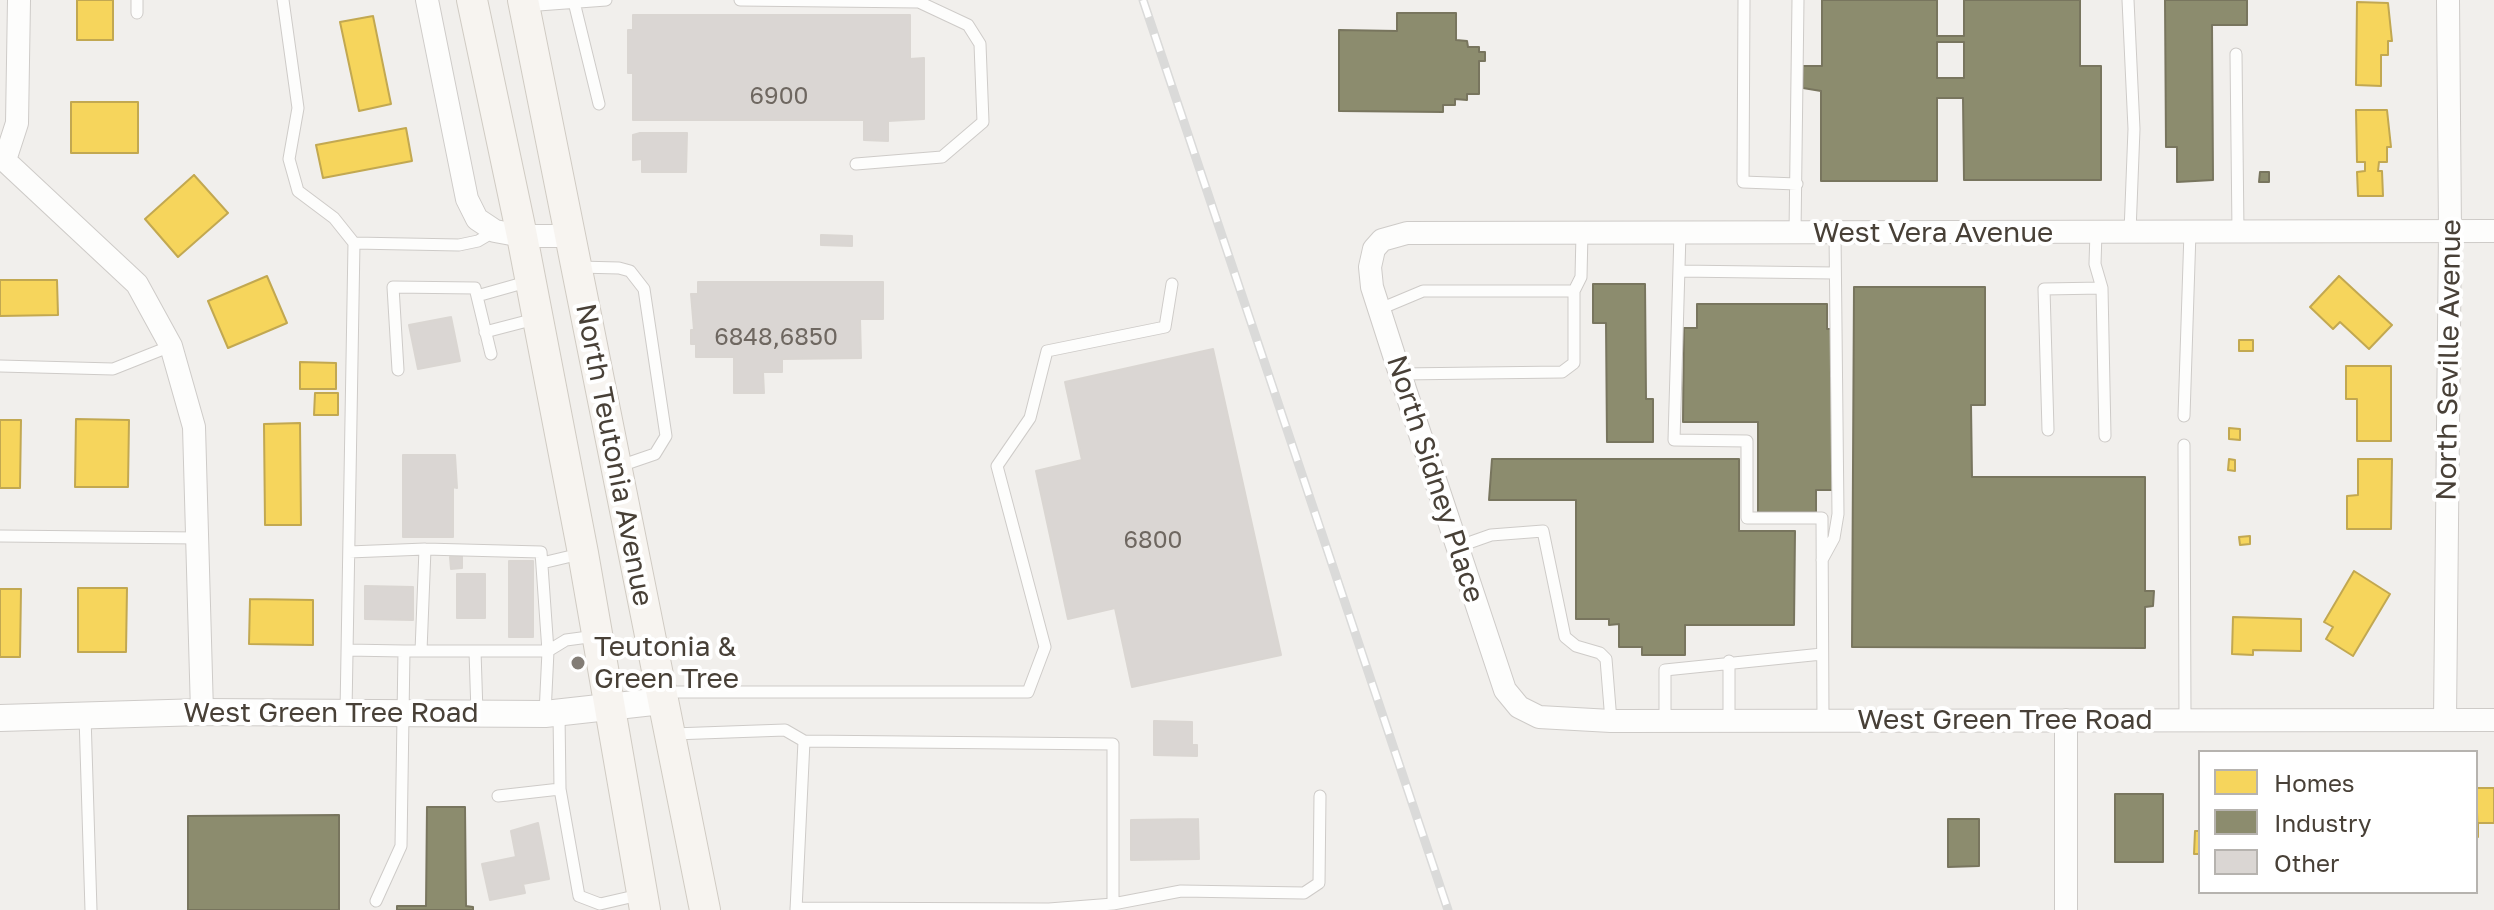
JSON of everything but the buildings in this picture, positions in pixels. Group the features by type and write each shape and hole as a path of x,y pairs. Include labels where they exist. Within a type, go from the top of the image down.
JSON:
{"main road":[{"name":"North Teutonia Avenue","path":"472,0 509,233 531,281 599,636 644,902"},
{"name":"North Teutonia Avenue","path":"523,3 705,910"}],"street":[{"path":"19,0 17,123 2,158 137,284 171,346 194,427 202,712"},
{"path":"427,0 467,199 477,219 509,233 572,236"},
{"name":"North Seville Avenue","path":"2445,720 2450,231 2448,0"},
{"name":"West Vera Avenue","path":"1377,245 1398,233 2494,231"},
{"name":"North Sidney Place","path":"1377,245 1370,275 1380,309 1505,690 1519,707"},
{"name":"West Green Tree Road","path":"0,718 202,712 552,714 612,709 661,697"},
{"name":"West Green Tree Road","path":"1519,707 1539,717 1611,721 2494,720"},
{"path":"2066,720 2066,910"}],"lane":[{"path":"137,0 137,13"},
{"path":"283,0 298,108 289,159 298,191 334,218 354,243 346,712"},
{"path":"523,3 606,0"},
{"path":"740,0 919,2 968,25 980,44 983,122 942,157 856,164"},
{"path":"1744,0 1743,182 1797,184"},
{"path":"1795,233 1798,0"},
{"path":"2128,0 2134,129 2130,232"},
{"path":"574,2 599,104"},
{"path":"2236,54 2238,233"},
{"path":"2096,232 2095,264 2102,288 2105,436"},
{"path":"2184,416 2190,232"},
{"path":"354,243 459,245 509,233"},
{"path":"1400,374 1562,372 1574,363 1574,291 1581,277 1582,233"},
{"path":"1680,233 1674,440 1747,441 1747,518 1822,518 1823,720"},
{"path":"1822,561 1834,538 1838,514 1839,328 1834,273 1835,233"},
{"path":"578,267 630,271 644,289 666,436 655,454 617,467"},
{"path":"1679,271 1834,273"},
{"path":"477,296 531,281"},
{"path":"661,697 1028,692 1045,647 997,466 1030,418 1047,351 1165,327 1172,284"},
{"path":"398,370 393,287 475,288 491,354"},
{"path":"2048,430 2044,289 2102,288"},
{"path":"1380,309 1423,291 1574,291"},
{"path":"485,332 538,318"},
{"path":"0,366 113,369 171,346"},
{"path":"2184,445 2185,720"},
{"path":"1456,547 1491,535 1543,531 1565,637 1576,646 1600,653 1606,659 1611,721"},
{"path":"0,536 198,538"},
{"path":"349,552 425,549 541,552 560,789 579,896 600,904 644,902"},
{"path":"421,651 425,549"},
{"path":"542,563 583,553"},
{"path":"347,650 548,651 566,640 599,636"},
{"path":"376,901 401,846 404,651"},
{"path":"475,651 477,713"},
{"path":"1665,721 1665,670 1729,661 1822,654"},
{"path":"1729,661 1729,721"},
{"path":"85,716 91,910"},
{"path":"669,735 785,730 804,741 1113,744 1113,904"},
{"path":"804,741 796,909 1049,909 1113,904 1181,891 1304,893 1319,883 1320,796"},
{"path":"498,796 560,789"}],"railway":[{"path":"1143,0 1448,910"}],"place":[{"name":"Teutonia & Green Tree","path":"578,663"}]}
